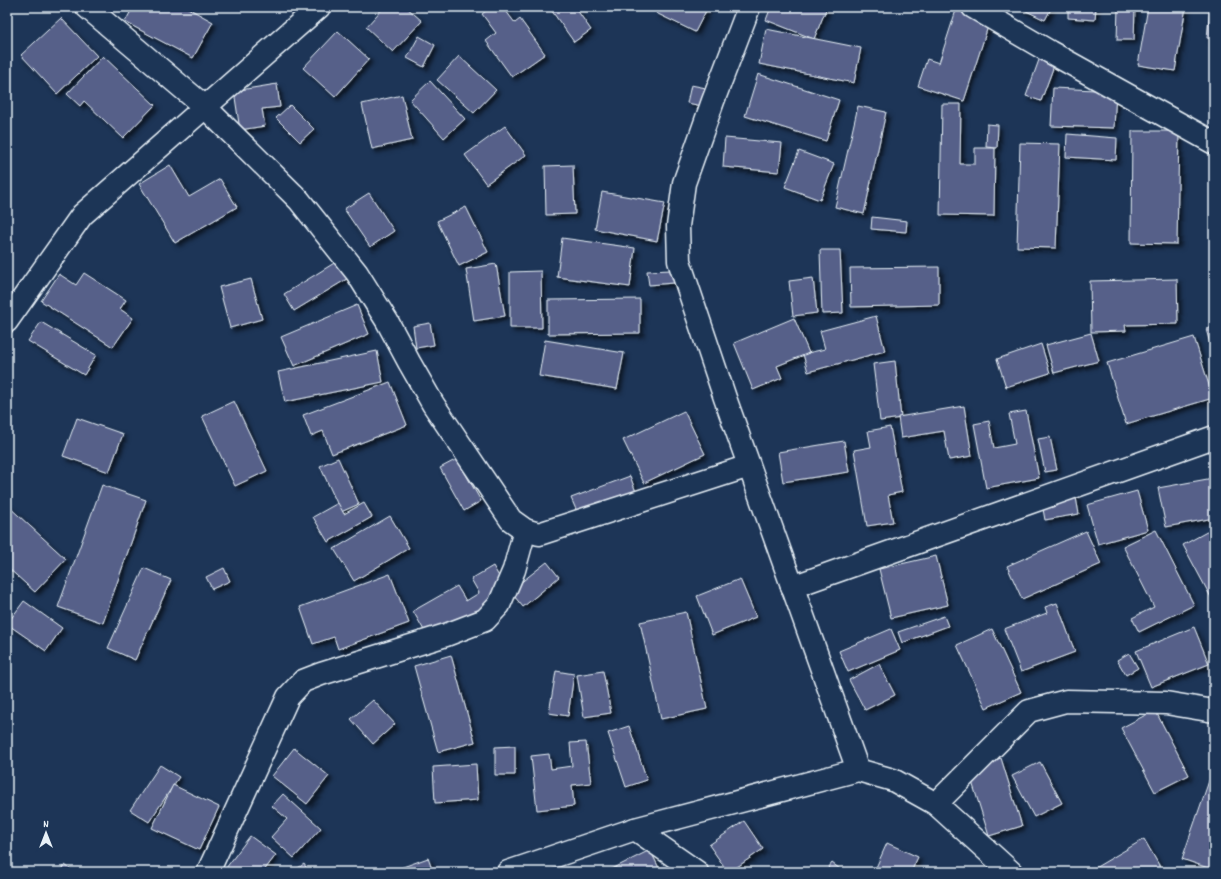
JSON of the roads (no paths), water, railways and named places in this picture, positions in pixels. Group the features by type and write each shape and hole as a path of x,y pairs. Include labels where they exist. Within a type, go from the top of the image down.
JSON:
{"street":[{"path":"87,7 205,107 299,200 357,273 434,404 511,520 525,530 539,534 749,466"},
{"path":"10,313 82,215 319,7"},
{"path":"749,7 684,183 678,226 679,261 725,398 858,770"},
{"path":"973,7 1050,52 1214,143"},
{"path":"792,586 1214,437"},
{"path":"208,872 288,697 303,681 446,635 484,620 499,605 514,570 525,530"},
{"path":"936,804 1029,711 1066,701 1166,703 1214,711"},
{"path":"508,872 635,829 858,770 893,780 936,804 1011,872"},
{"path":"635,829 697,872"}]}
